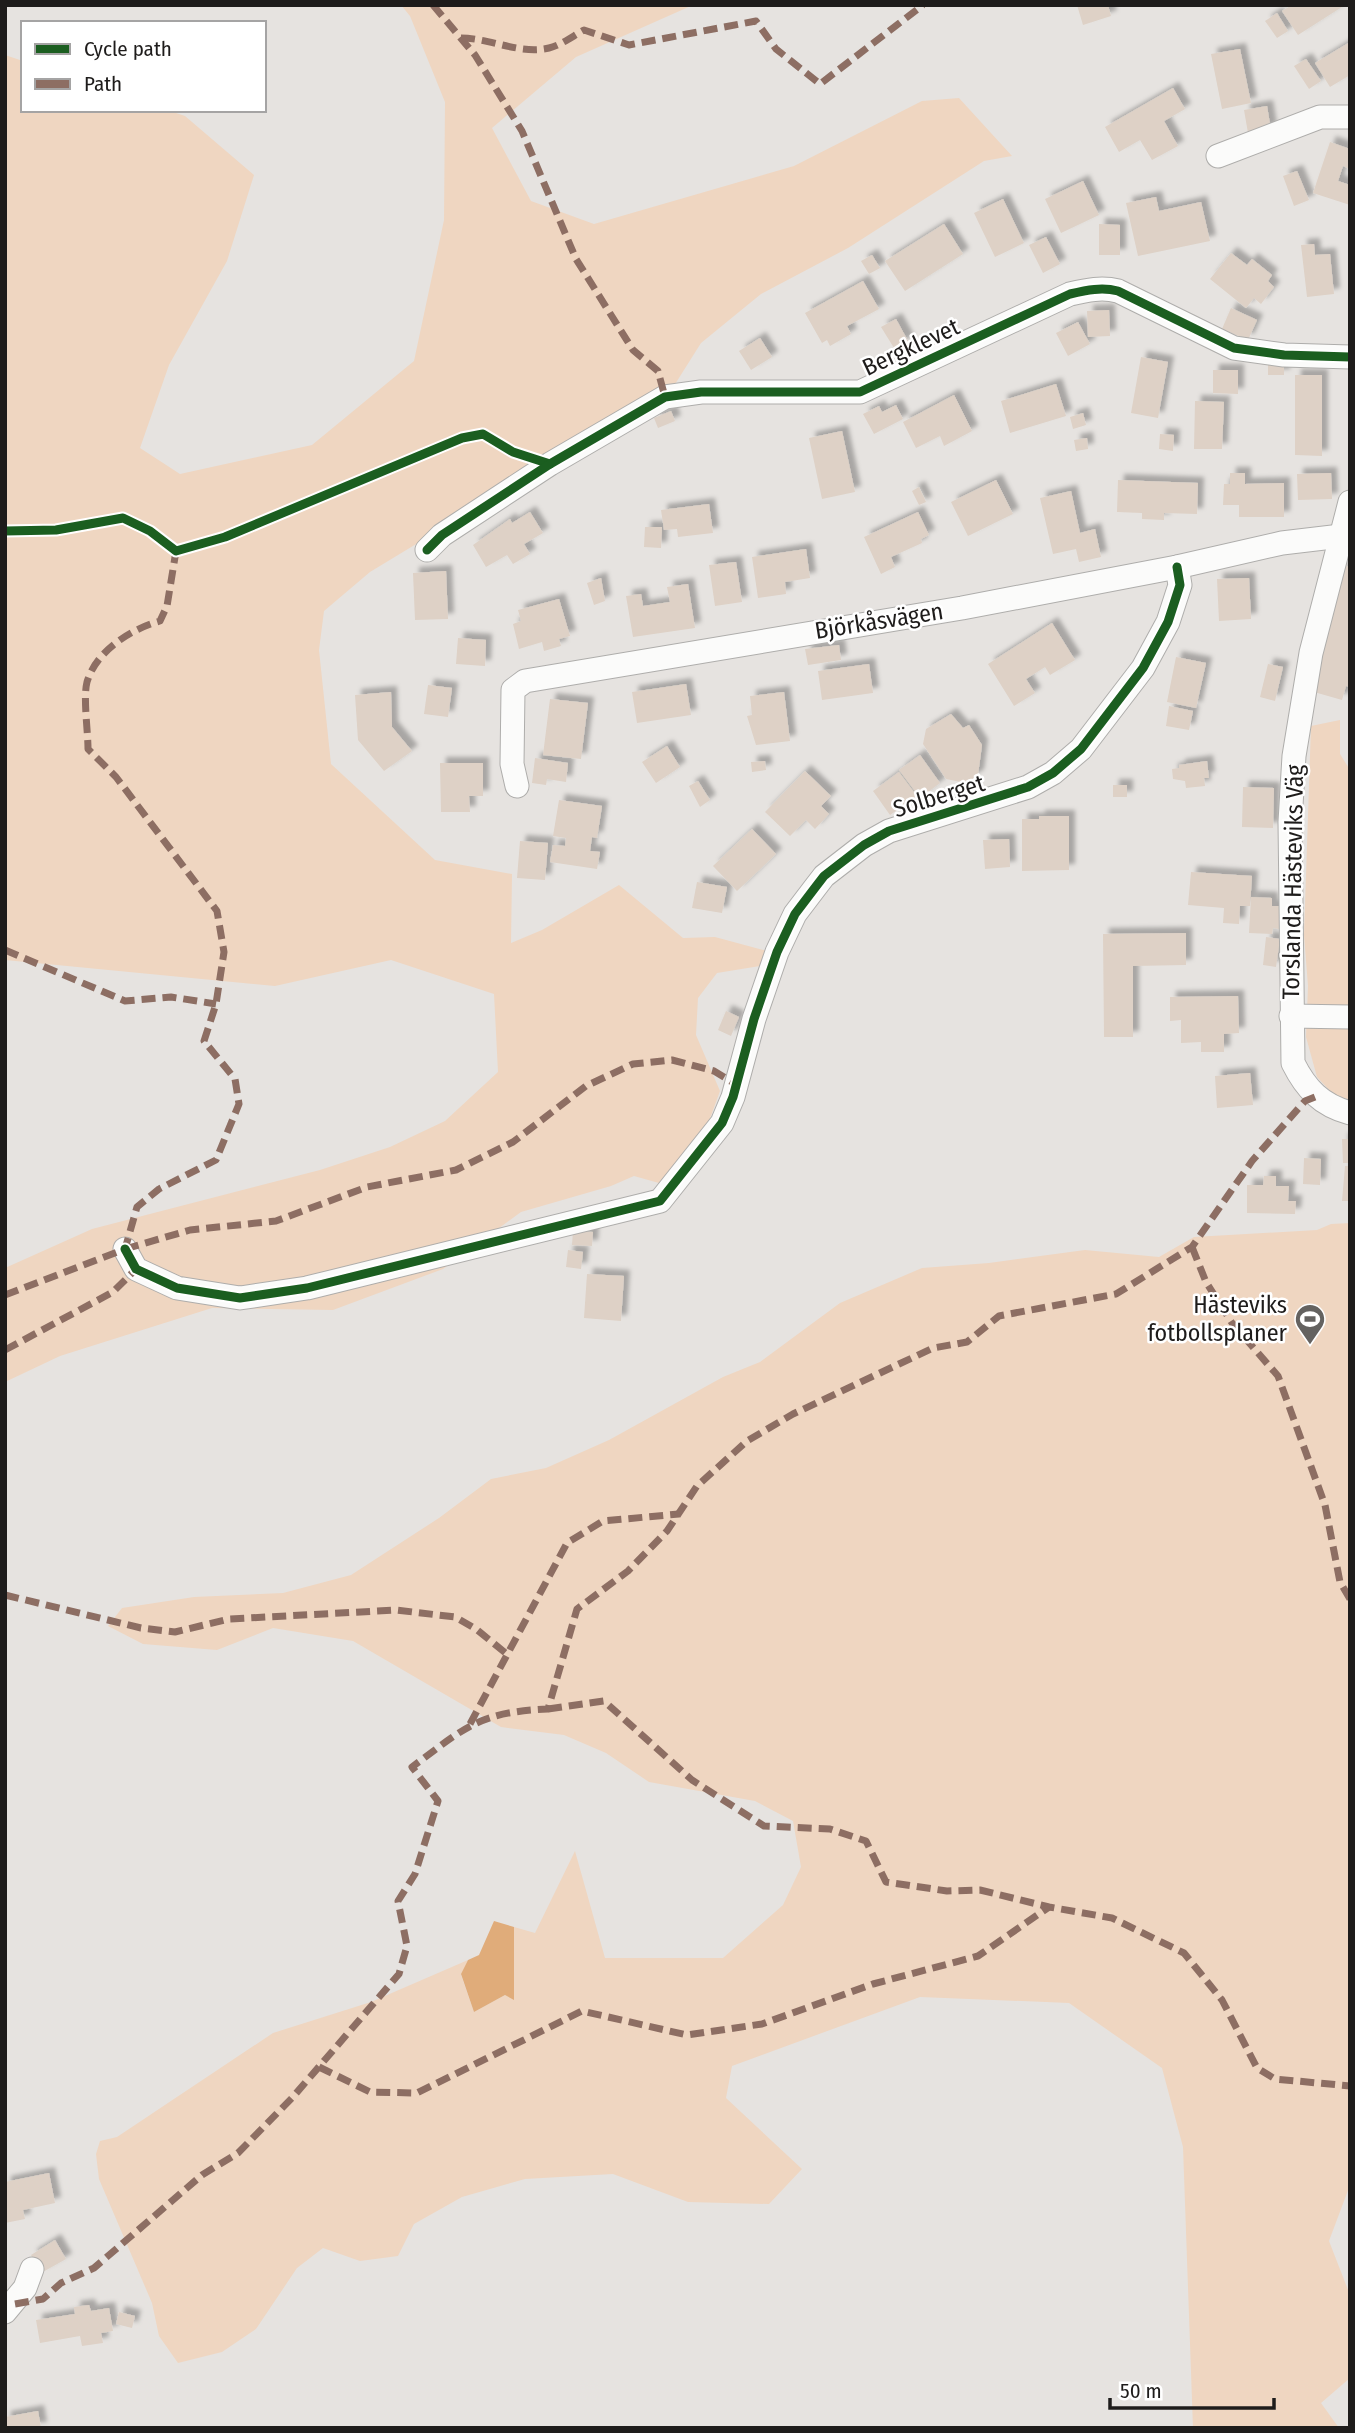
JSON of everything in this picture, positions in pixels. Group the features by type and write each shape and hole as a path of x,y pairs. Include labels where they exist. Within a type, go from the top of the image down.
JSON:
{"street":[{"path":"1218,156 1320,117 1350,117"},
{"name":"Bergklevet","path":"427,550 442,535 550,464 665,397 701,393 860,392 1070,294 1084,291 1105,288 1118,291 1234,348 1273,354 1350,357"},
{"name":"Torslanda Hästeviks Väg","path":"1350,502 1311,653 1294,756 1290,822 1293,1063 1302,1081 1315,1097 1336,1110 1350,1113"},
{"name":"Björkåsvägen","path":"517,786 512,764 513,690 525,681 962,608 1177,567 1283,542 1341,536"},
{"name":"Solberget","path":"125,1249 136,1269 177,1288 240,1298 307,1288 504,1237 635,1209 660,1201 722,1123 733,1097 754,1019 777,952 795,914 819,882 864,845 889,831 1028,787 1053,773 1081,749 1143,668 1168,622 1180,586 1177,567"},
{"path":"1291,1016 1350,1017"},
{"path":"5,2312 25,2288 32,2269"}],"shaded area":[{"path":"401,5 693,5 576,57 492,128 531,201 594,224 794,166 922,101 959,98 1012,156 984,161 848,248 761,294 701,343 672,389 370,572 324,611 319,650 331,764 435,860 512,874 511,943 542,930 619,885 683,938 715,937 771,952 760,966 717,973 698,998 696,1035 720,1091 708,1124 666,1185 634,1176 611,1186 521,1212 443,1269 333,1310 212,1308 60,1356 5,1382 5,1268 92,1229 320,1170 390,1147 445,1121 498,1072 494,994 391,960 275,986 5,960 5,55 21,60 21,112 173,112 185,116 254,175 227,261 169,365 140,448 180,474 312,445 414,361 444,220 445,102 410,16"},
{"path":"1340,720 1340,754 1350,770 1350,1100 1333,1094 1317,1077 1306,1037 1308,986 1304,935 1311,726"},
{"path":"1350,1223 1350,2185 1329,2241 1350,2295 1350,2378 1321,2403 1339,2428 1193,2428 1183,2147 1162,2068 1069,2003 920,1997 732,2066 726,2098 802,2169 769,2204 688,2202 613,2174 525,2179 462,2197 414,2224 398,2256 360,2261 323,2248 297,2268 256,2329 222,2352 178,2363 159,2336 152,2303 99,2179 96,2154 100,2141 117,2137 273,2033 371,2002 468,1960 461,1975 474,2012 505,1995 514,1999 514,1927 535,1933 575,1851 605,1958 723,1958 783,1905 801,1867 793,1821 755,1801 649,1782 606,1753 564,1735 501,1727 353,1641 273,1628 217,1650 143,1644 108,1626 122,1608 194,1597 283,1593 351,1575 439,1518 491,1479 546,1468 609,1440 723,1377 760,1362 840,1303 922,1268 989,1263 1085,1250 1159,1257 1194,1237 1317,1230 1331,1224"},
{"path":"494,1921 514,1927 514,2000 505,1995 474,2012 461,1974 468,1960 479,1955"}],"building":[{"path":"1077,5 1108,5 1111,16 1083,25"},
{"path":"1292,5 1345,5 1298,35 1282,11"},
{"path":"1277,13 1288,31 1277,38 1265,21"},
{"path":"1350,42 1350,75 1330,87 1315,63"},
{"path":"1240,49 1251,103 1222,109 1211,54"},
{"path":"1306,59 1321,81 1309,89 1294,66"},
{"path":"1173,88 1185,109 1164,121 1178,146 1152,160 1140,140 1119,152 1105,127"},
{"path":"1267,106 1271,130 1248,133 1244,110"},
{"path":"1330,142 1350,149 1350,169 1343,166 1338,181 1350,185 1350,205 1313,193"},
{"path":"1297,171 1309,200 1294,206 1283,176"},
{"path":"1083,181 1099,215 1061,233 1045,199"},
{"path":"1156,197 1159,211 1201,202 1210,241 1138,256 1126,203"},
{"path":"1003,199 1024,243 995,257 974,213"},
{"path":"944,224 963,254 905,291 885,261"},
{"path":"1099,224 1120,225 1120,255 1099,255"},
{"path":"1046,237 1060,264 1043,273 1029,245"},
{"path":"1314,244 1315,255 1330,254 1334,294 1307,297 1301,245"},
{"path":"1231,253 1247,265 1252,259 1272,275 1268,281 1274,287 1261,304 1254,298 1246,308 1210,279"},
{"path":"872,255 880,268 869,274 861,261"},
{"path":"863,281 879,309 847,326 851,334 830,346 827,340 822,343 805,313"},
{"path":"1231,308 1257,320 1248,340 1222,329"},
{"path":"1109,310 1110,336 1088,337 1087,311"},
{"path":"896,319 908,341 894,348 881,327"},
{"path":"1078,322 1090,344 1068,356 1056,333"},
{"path":"760,338 772,357 751,370 739,351"},
{"path":"1141,357 1168,362 1158,418 1131,413"},
{"path":"1268,363 1284,363 1284,375 1268,375"},
{"path":"1213,370 1238,370 1238,394 1213,393"},
{"path":"1295,375 1322,375 1322,456 1295,455"},
{"path":"1056,384 1066,416 1010,433 1001,401"},
{"path":"954,395 972,431 944,446 940,436 916,448 903,422"},
{"path":"1195,401 1224,402 1222,449 1194,449"},
{"path":"896,405 903,419 874,434 863,414 879,406 882,412"},
{"path":"671,411 675,421 658,428 654,418"},
{"path":"1083,413 1086,425 1073,429 1070,417"},
{"path":"842,431 855,492 822,499 809,438"},
{"path":"1160,434 1174,435 1173,451 1159,449"},
{"path":"1087,438 1088,449 1076,451 1074,440"},
{"path":"1230,473 1245,473 1245,484 1284,483 1284,517 1239,517 1239,505 1223,505 1224,484 1230,484"},
{"path":"1331,473 1332,499 1298,500 1297,474"},
{"path":"996,480 1013,514 968,536 951,502"},
{"path":"1118,480 1198,483 1197,514 1164,513 1164,520 1142,519 1142,513 1117,512"},
{"path":"919,487 926,502 919,505 912,491"},
{"path":"1071,491 1080,533 1095,529 1101,557 1079,562 1076,549 1053,554 1040,498"},
{"path":"709,504 713,533 678,537 677,529 664,530 661,510"},
{"path":"530,512 543,533 524,544 530,554 513,564 507,555 486,567 473,545 510,519 512,523"},
{"path":"918,512 929,535 921,539 922,543 891,557 895,567 881,574 864,537"},
{"path":"645,527 662,527 661,548 644,547"},
{"path":"806,549 810,578 785,582 786,594 758,598 752,557"},
{"path":"736,562 742,602 715,606 709,565"},
{"path":"1343,565 1350,567 1350,687 1346,686 1342,700 1314,692"},
{"path":"446,571 448,619 415,620 413,573"},
{"path":"601,578 605,601 594,605 587,583"},
{"path":"1249,578 1251,619 1219,621 1217,579"},
{"path":"688,584 695,628 633,637 626,596 641,594 643,606 670,602 667,587"},
{"path":"559,599 570,636 559,639 561,646 544,651 542,642 519,649 513,624 521,621 518,610"},
{"path":"1052,623 1075,660 1050,675 1045,667 1026,679 1035,693 1014,706 988,664"},
{"path":"458,638 486,640 485,666 456,664"},
{"path":"839,645 841,660 808,665 805,649"},
{"path":"1176,657 1206,663 1196,708 1167,702"},
{"path":"869,664 873,693 822,700 818,671"},
{"path":"1268,664 1283,667 1275,701 1260,697"},
{"path":"686,684 691,715 637,723 632,692"},
{"path":"428,685 452,688 448,717 424,714"},
{"path":"391,692 392,727 412,751 384,771 358,740 355,695"},
{"path":"784,692 790,741 756,745 747,716 752,715 750,696"},
{"path":"550,699 588,703 581,759 543,755"},
{"path":"1169,706 1193,711 1189,730 1166,726"},
{"path":"951,714 963,728 969,725 982,745 978,775 966,783 946,779 923,744 926,729"},
{"path":"667,746 680,767 656,783 642,762"},
{"path":"920,755 940,783 920,798 899,770"},
{"path":"535,758 568,763 566,782 547,779 546,785 532,783"},
{"path":"765,761 766,770 752,772 751,762"},
{"path":"1207,761 1209,778 1204,778 1205,786 1186,788 1185,781 1173,779 1172,769 1179,768 1179,765"},
{"path":"440,763 483,763 483,796 469,796 470,812 441,812"},
{"path":"805,771 831,796 821,806 829,814 815,829 806,820 790,836 765,812"},
{"path":"899,772 917,796 890,815 873,791"},
{"path":"698,781 710,800 700,807 689,786"},
{"path":"1113,785 1127,785 1127,797 1113,797"},
{"path":"1243,787 1274,788 1273,828 1242,827"},
{"path":"559,800 602,806 597,838 592,837 590,851 600,852 597,869 550,862 553,845 565,846 566,838 553,836"},
{"path":"1039,816 1069,816 1069,870 1022,871 1022,819 1039,819"},
{"path":"752,829 776,854 737,891 713,866"},
{"path":"1009,839 1010,867 985,869 983,840"},
{"path":"520,841 548,843 545,880 517,878"},
{"path":"1191,872 1252,876 1250,906 1240,906 1239,924 1223,923 1224,908 1188,905"},
{"path":"697,882 727,887 722,913 692,908"},
{"path":"1251,897 1272,898 1272,906 1280,906 1279,929 1273,928 1272,934 1249,933"},
{"path":"1186,933 1186,965 1133,966 1133,1037 1104,1037 1103,934"},
{"path":"1266,937 1280,939 1276,967 1263,965"},
{"path":"1238,996 1239,1033 1224,1034 1224,1052 1201,1052 1201,1042 1181,1043 1181,1020 1170,1021 1170,997"},
{"path":"726,1011 739,1017 731,1036 718,1030"},
{"path":"1250,1073 1253,1105 1217,1108 1215,1076"},
{"path":"1342,1139 1350,1139 1350,1163 1343,1163"},
{"path":"1304,1158 1321,1159 1320,1185 1303,1184"},
{"path":"1345,1166 1350,1166 1350,1201 1342,1201"},
{"path":"1264,1176 1276,1176 1276,1186 1289,1186 1288,1201 1296,1201 1295,1214 1247,1213 1247,1185 1263,1185"},
{"path":"573,1231 593,1232 592,1246 572,1245"},
{"path":"568,1250 583,1252 581,1269 566,1267"},
{"path":"587,1274 624,1276 621,1321 584,1318"},
{"path":"49,2173 55,2203 23,2210 25,2219 5,2223 5,2182"},
{"path":"55,2240 66,2259 41,2273 31,2255"},
{"path":"89,2305 91,2311 109,2308 113,2331 101,2333 103,2343 82,2346 80,2336 40,2343 36,2320 75,2314 74,2307"},
{"path":"119,2312 135,2316 132,2328 116,2324"},
{"path":"38,2411 41,2428 5,2428 5,2417"}],"marked path":[{"path":"433,5 475,55 522,131 576,259 633,350 658,371 665,397"},
{"path":"461,38 538,50 558,45 584,30 629,45 756,21 776,49 820,84 923,5"},
{"path":"5,1295 125,1249 137,1207 159,1189 216,1160 239,1104 235,1079 204,1041 216,1004 224,952 217,911 116,777 88,749 85,697 87,682 106,651 127,636 160,621 167,606 176,551"},
{"path":"5,950 125,1001 171,997 216,1004"},
{"path":"125,1249 190,1230 276,1221 367,1187 456,1170 513,1142 586,1086 633,1064 672,1060 714,1071 737,1085"},
{"path":"15,2304 43,2299 61,2283 94,2268 202,2175 238,2153 292,2098 399,1974 407,1946 398,1901 415,1874 438,1801 412,1767 474,1724 505,1714 548,1709 577,1609 628,1571 667,1531 697,1486 747,1441 793,1414 933,1348 967,1342 999,1316 1116,1294 1192,1247 1252,1161 1305,1101 1315,1097"},
{"path":"1192,1247 1206,1282 1232,1323 1278,1376 1325,1505 1340,1582 1350,1599"},
{"path":"5,1350 113,1292 136,1269"},
{"path":"470,1724 567,1543 603,1521 679,1514"},
{"path":"5,1595 141,1628 175,1632 229,1619 396,1610 455,1617 476,1629 508,1655"},
{"path":"548,1709 604,1701 692,1780 764,1826 830,1829 866,1841 886,1882 947,1891 980,1890 1049,1907 1112,1918 1184,1953 1222,2000 1257,2068 1275,2079 1350,2086"},
{"path":"319,2067 370,2092 417,2093 582,2011 687,2035 762,2024 873,1984 978,1956 1049,1907"}],"cycle path":[{"path":"427,550 442,535 550,464 665,397 701,392 860,392 1070,294 1088,290 1118,291 1234,348 1284,355 1350,357"},
{"path":"5,531 56,530 123,518 150,531 176,551 225,537 462,438 483,434 513,452 550,464"},
{"path":"125,1249 136,1269 177,1288 240,1298 307,1288 660,1201 722,1123 733,1097 754,1019 777,952 795,914 824,876 864,845 889,831 1028,787 1053,773 1081,749 1143,668 1168,622 1180,585 1177,567"}],"place":[{"name":"Hästeviks fotbollsplaner","path":"1310,1346"}]}
